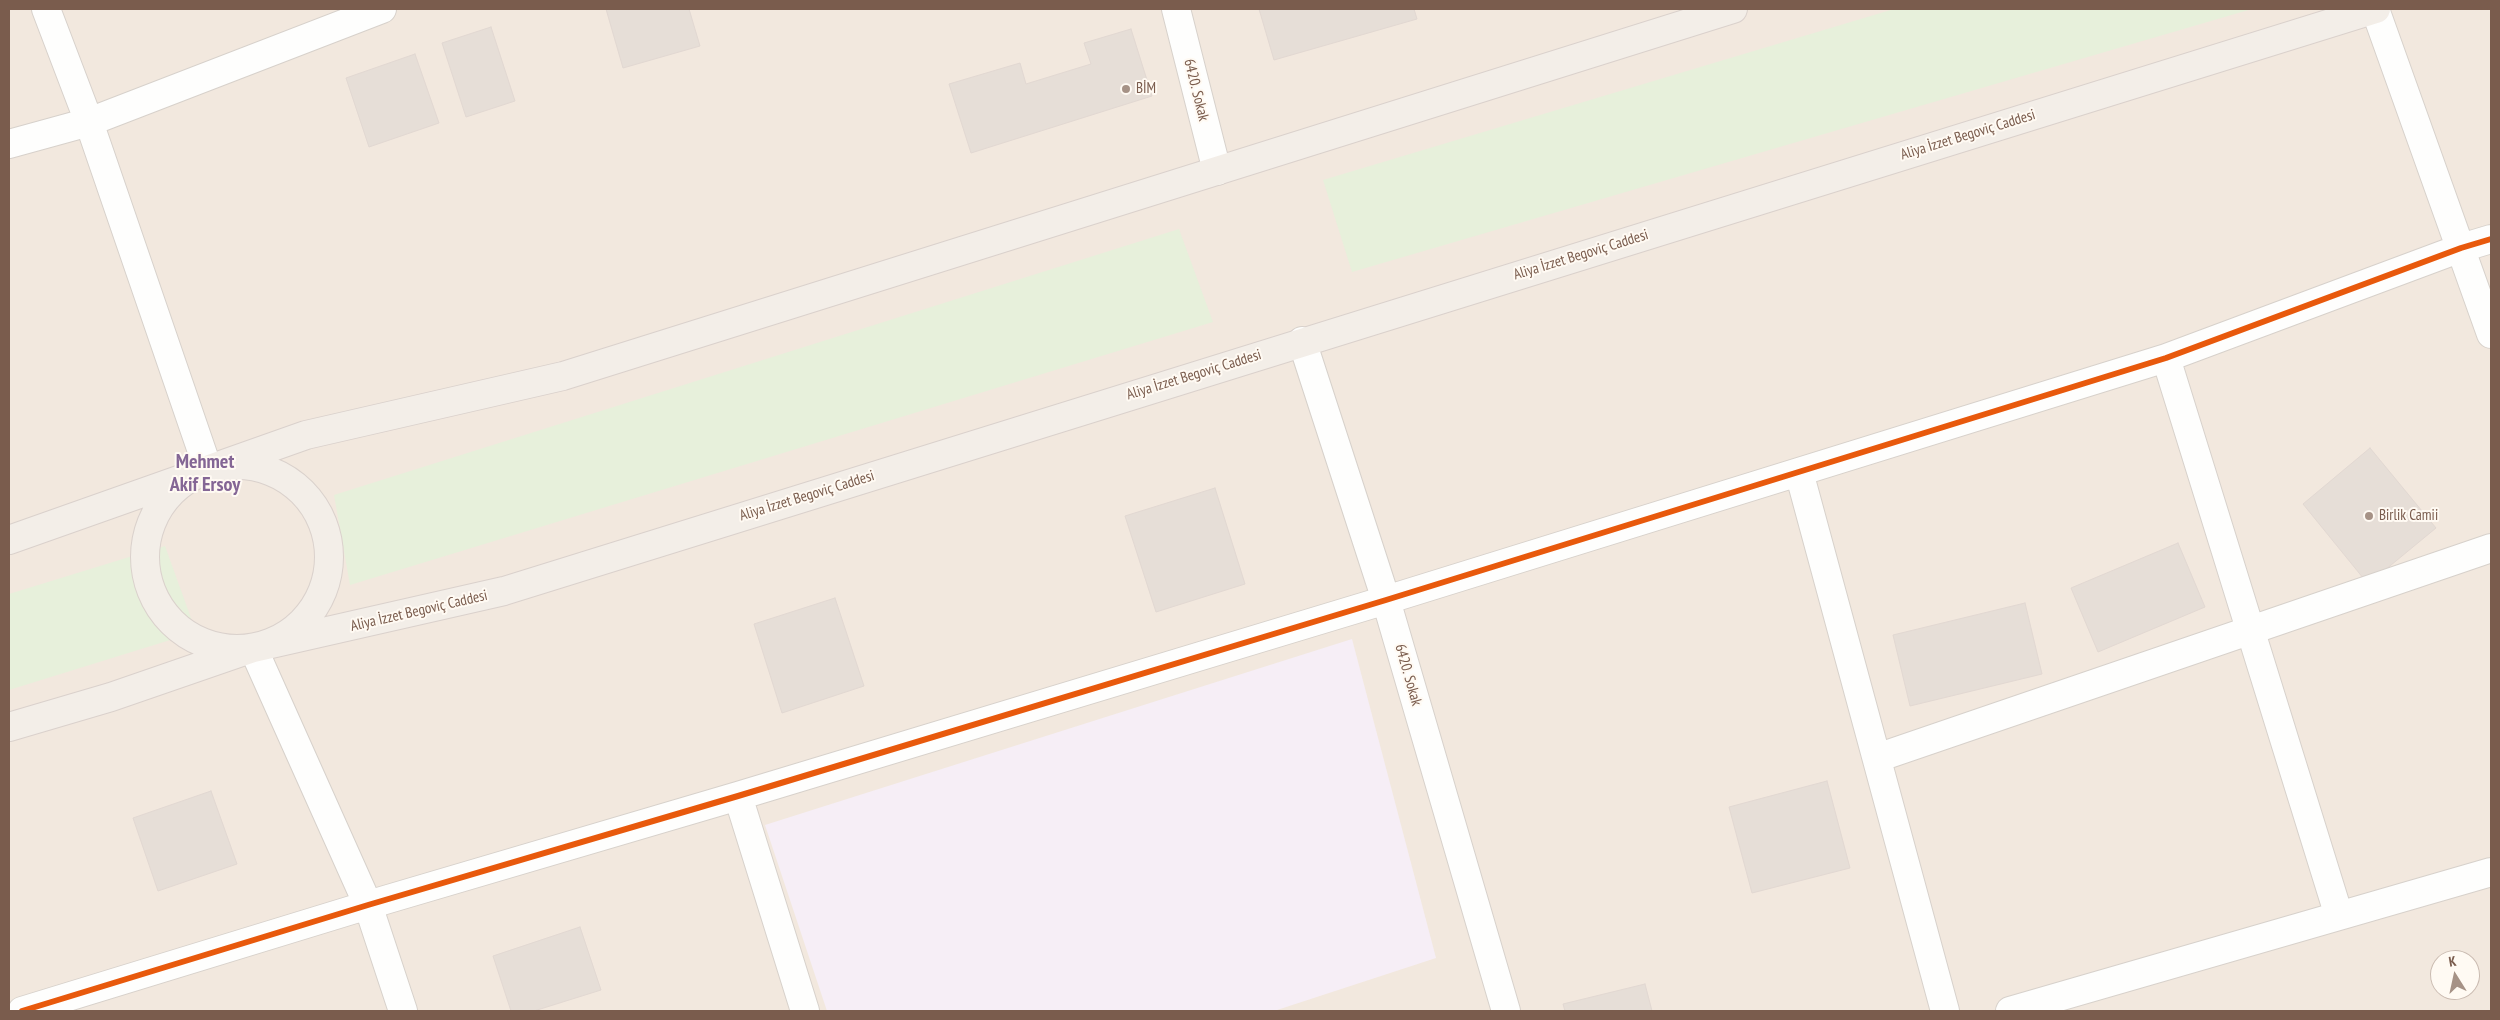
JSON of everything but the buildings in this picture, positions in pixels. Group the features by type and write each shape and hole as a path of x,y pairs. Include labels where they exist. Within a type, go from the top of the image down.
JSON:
{"main road":[{"path":"9,540 306,435 564,376 1733,9"},
{"name":"Aliya İzzet Begoviç Caddesi","path":"9,728 110,697 253,648 504,592 1302,341 2375,9"},
{"path":"238,464 268,469 294,484 315,506 327,534 330,564 322,594 306,620 281,638 253,648 222,648 193,639 169,620 152,594 144,564 147,534 156,513 180,483 208,469 238,464"}],"street":[{"path":"46,9 89,122 208,469"},
{"path":"9,144 89,122 382,9"},
{"name":"6420. Sokak","path":"1176,9 1217,171"},
{"path":"2375,9 2491,334"},
{"path":"22,1011 368,905 738,796 1386,600 2166,358 2461,248 2491,239"},
{"name":"6420. Sokak","path":"1302,341 1386,600 1506,1011"},
{"path":"2166,358 2339,916"},
{"path":"1799,472 1945,1011"},
{"path":"1877,758 2491,548"},
{"path":"253,648 368,905 403,1011"},
{"path":"738,796 805,1011"},
{"path":"2010,1011 2491,872"}],"shaded area":[{"path":"9,9 2491,9 2491,1011 9,1011"},
{"path":"1352,639 1436,958 1274,1011 827,1011 765,825"}],"green space":[{"path":"1894,9 2252,9 1352,272 1323,180"},
{"path":"1179,229 1213,322 350,585 334,495"},
{"path":"165,546 196,632 9,690 9,594"}],"cycle path":[{"path":"22,1011 368,905 738,796 1386,600 2166,358 2461,248 2491,239"}],"place":[{"name":"BİM","path":"1126,89"},
{"name":"Birlik Camii","path":"2369,516"}],"district":[{"name":"Mehmet Akif Ersoy","path":"205,474"}]}
